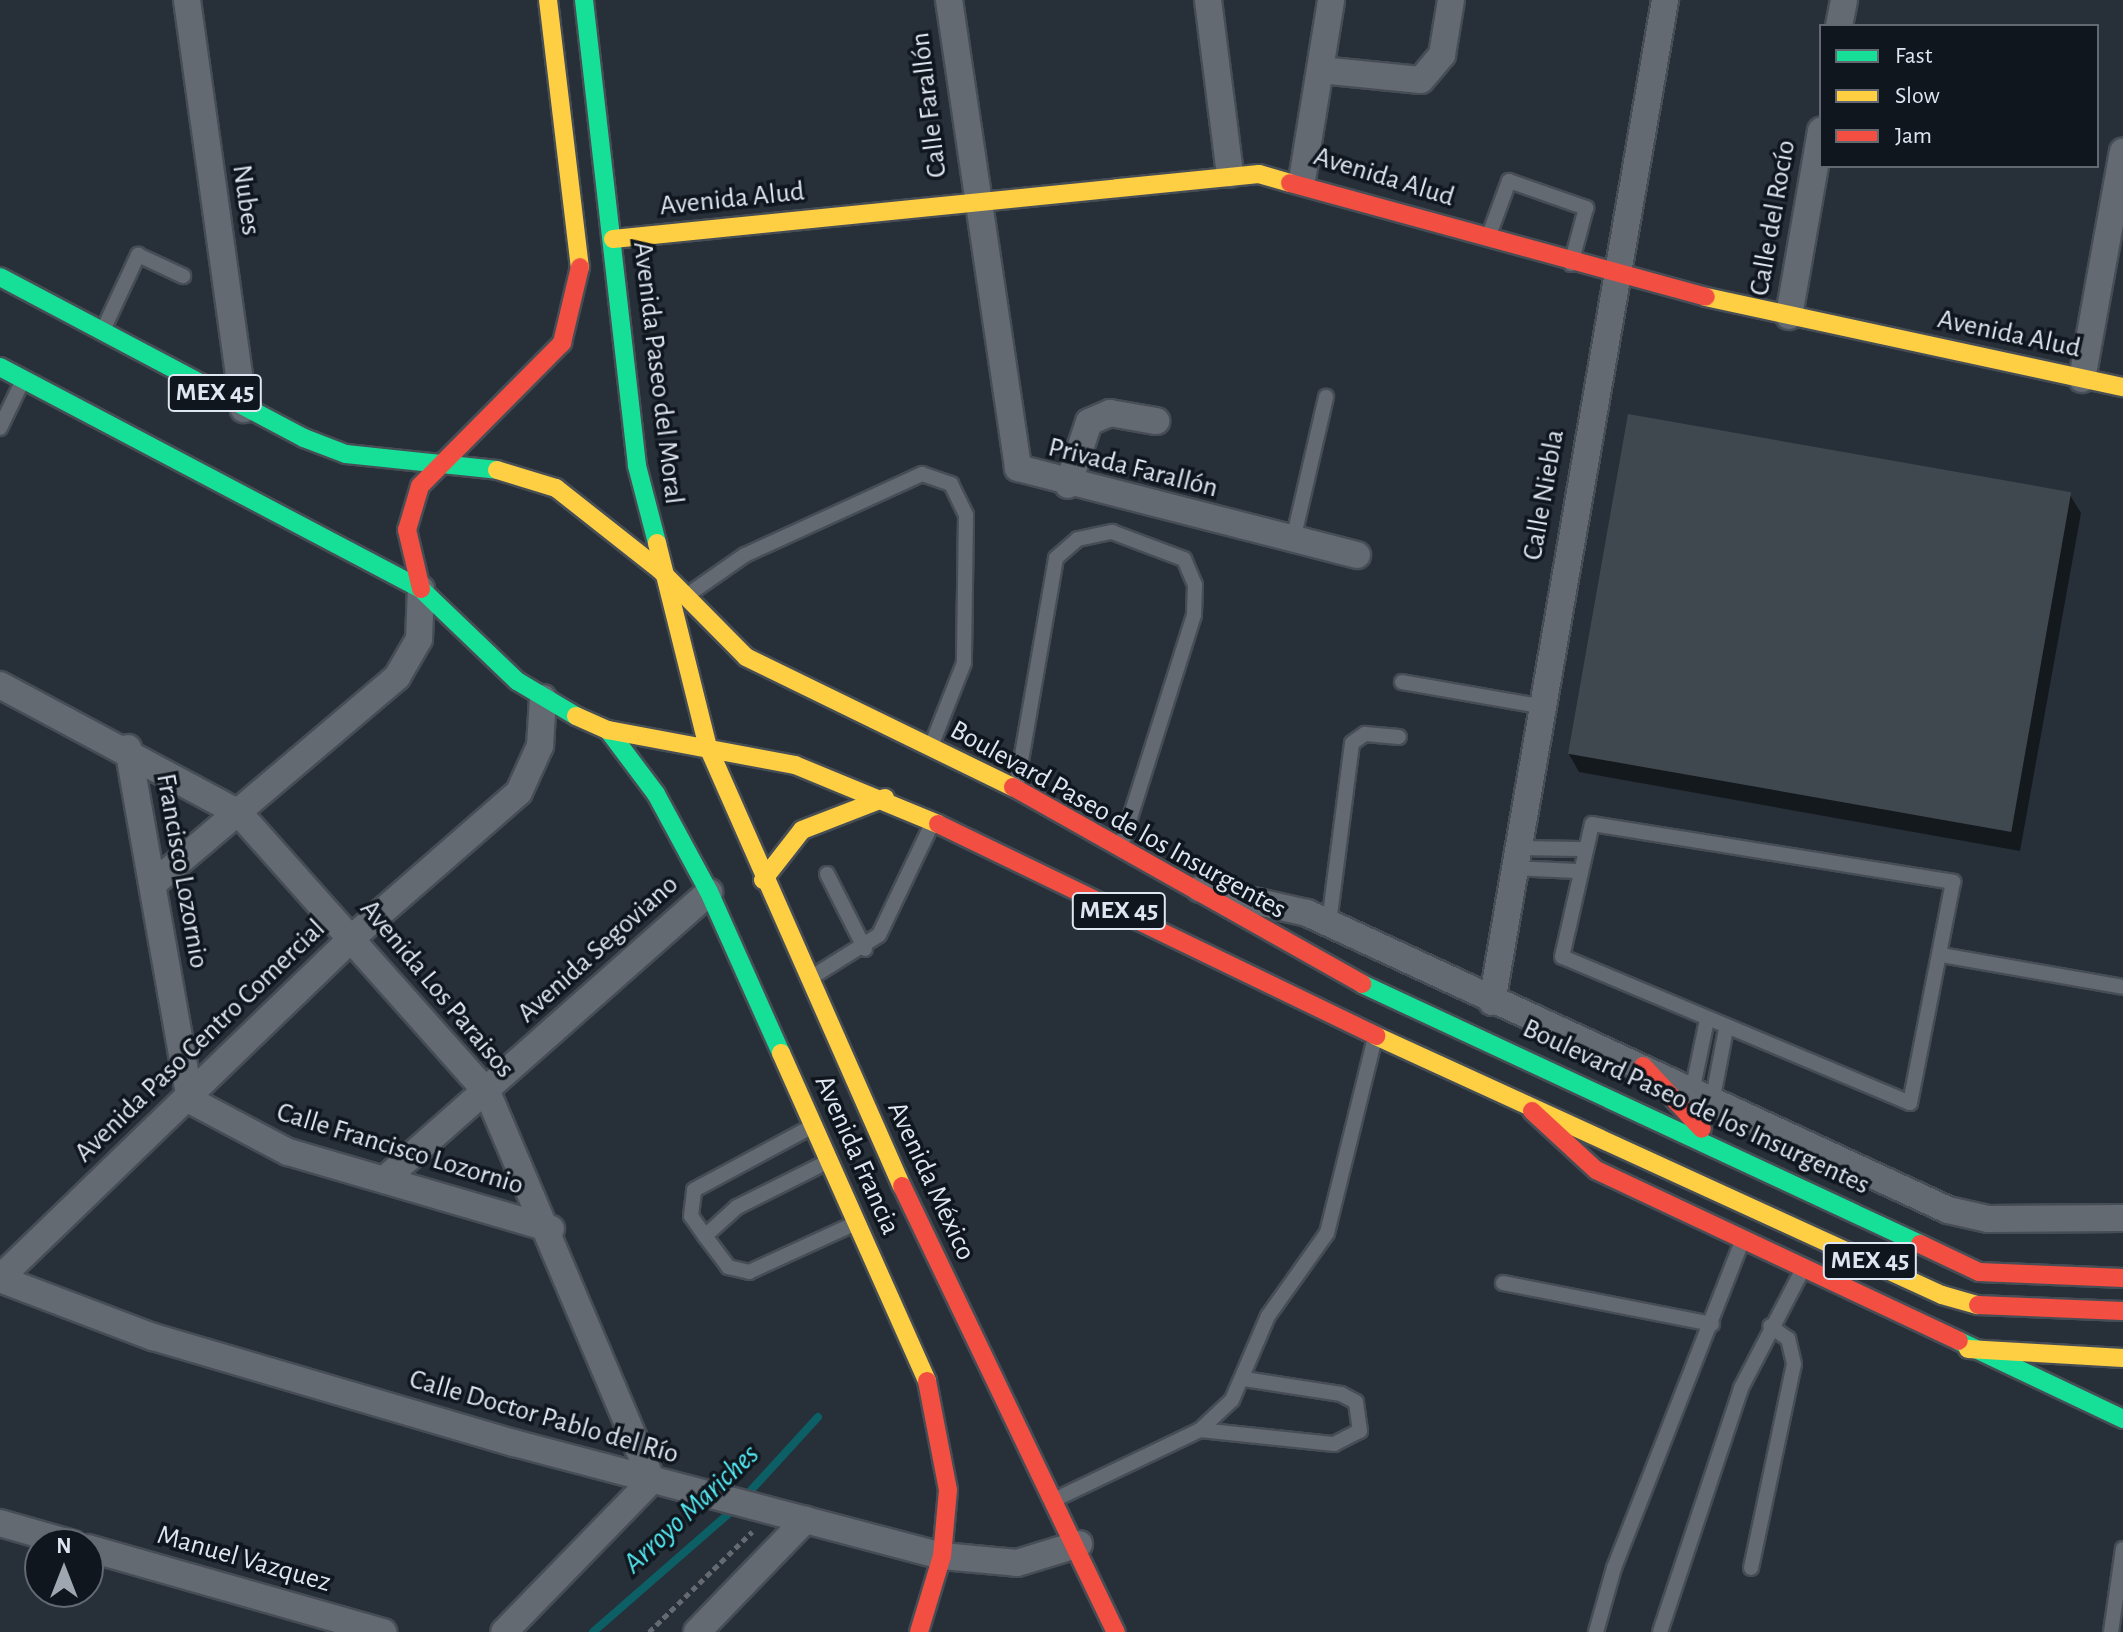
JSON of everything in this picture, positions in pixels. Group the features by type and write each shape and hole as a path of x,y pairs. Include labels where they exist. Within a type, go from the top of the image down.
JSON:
{"street":[{"name":"Nubes","path":"187,0 244,409"},
{"path":"153,884 397,677 419,639 421,589 407,552 411,507 420,486 537,373 562,343 576,305 581,258 548,0"},
{"name":"Avenida Paseo del Moral","path":"584,0 637,466 660,570 708,747"},
{"name":"Calle Farallón","path":"949,0 973,203"},
{"path":"1208,0 1230,174"},
{"path":"1302,180 1331,0"},
{"path":"1320,70 1421,80 1442,55 1451,0"},
{"name":"Calle Niebla","path":"1492,1002 1540,706 1665,0"},
{"path":"1839,24 1844,0"},
{"name":"Calle del Rocío","path":"1789,316 1819,143"},
{"path":"2082,379 2123,152"},
{"name":"Avenida Alud","path":"613,239 1230,174 1302,180 1615,277 2123,387"},
{"name":"Privada Farallón","path":"973,203 1013,457 1030,477 1357,555"},
{"name":"Boulevard Paseo de los Insurgentes","path":"0,277 244,409 346,454 445,460 556,488 660,570 746,657 1016,789 1303,956 1721,1147 1979,1272 2123,1278"},
{"name":"MEX 45","path":"0,367 421,589 475,645 543,698 608,730 795,765 885,798 1375,1036 1970,1304 2002,1311 2123,1311"},
{"path":"1068,485 1089,422 1110,413 1156,421"},
{"name":"Avenida Los Paraisos","path":"0,685 128,748 239,813 353,937 487,1092 551,1229 652,1480"},
{"name":"Avenida Paso Centro Comercial","path":"0,1278 190,1100 353,937 519,792 540,746 543,698"},
{"name":"Avenida Francia","path":"608,730 656,794 709,892 937,1413 948,1490 942,1556 919,1632"},
{"name":"Avenida México","path":"708,747 763,880 937,1265 1079,1544 1116,1632"},
{"name":"Francisco Lozornio","path":"128,748 190,1100"},
{"path":"763,880 802,830 885,798"},
{"path":"1183,888 1254,896 1329,923 1492,1002 1703,1092 1948,1210 1988,1219 2123,1218"},
{"name":"Avenida Segoviano","path":"385,1179 487,1092 709,892"},
{"path":"1643,1066 1721,1147"},
{"name":"Calle Francisco Lozornio","path":"190,1100 288,1152 551,1229"},
{"path":"1522,1101 1596,1170 1968,1349 2123,1419"},
{"name":"Calle Doctor Pablo del Río","path":"0,1278 153,1337 692,1492 942,1556 1017,1563 1079,1544"},
{"path":"1968,1349 2123,1358"},
{"path":"504,1632 652,1480"},
{"path":"697,1632 805,1520"},
{"path":"0,1523 24,1530"},
{"name":"Manuel Vazquez","path":"104,1553 383,1632"}],"lane":[{"path":"1488,238 1509,181 1586,208 1571,264"},
{"path":"102,332 138,255 183,276"},
{"path":"0,428 23,380"},
{"path":"1293,540 1326,397"},
{"path":"685,597 745,555 922,474 951,484 966,515 964,663 930,748"},
{"path":"1016,789 1056,558 1078,539 1112,532 1174,554 1195,585 1194,615 1120,850"},
{"path":"1402,682 1540,706"},
{"path":"1329,923 1352,743 1365,734 1399,737"},
{"path":"808,979 865,949 890,918 934,820"},
{"path":"1599,823 1947,878 1957,893 1906,1105 1562,957 1580,849 1587,827 1599,823"},
{"path":"1515,858 1580,849"},
{"path":"1515,858 1576,871"},
{"path":"827,874 865,949"},
{"path":"1942,955 2123,987"},
{"path":"1703,1092 1707,1020"},
{"path":"1703,1092 1726,1029"},
{"path":"1056,1499 1200,1430 1244,1379 1268,1316 1331,1223 1375,1036"},
{"path":"813,1125 694,1190 691,1216 728,1267 749,1272 856,1223"},
{"path":"705,1236 737,1207 829,1161"},
{"path":"1596,1632 1614,1568 1744,1239"},
{"path":"1660,1632 1741,1388 1770,1326 1803,1269"},
{"path":"1503,1283 1712,1324"},
{"path":"1751,1568 1794,1364 1788,1339 1770,1326"},
{"path":"1200,1430 1334,1444 1360,1431 1356,1402 1341,1394 1244,1379"},
{"path":"2111,1632 2123,1549"}],"building":[{"path":"1628,414 2071,492 2011,832 1568,754"}],"waterway":[{"name":"Arroyo Mariches","path":"593,1632 733,1510 818,1417"}],"traffic: fast":[{"path":"584,0 637,466 657,543"},
{"path":"0,277 304,438 346,454 497,470"},
{"path":"0,367 421,589 517,681 576,716"},
{"path":"608,730 656,794 709,892 781,1053"},
{"path":"1362,984 1920,1244"},
{"path":"1959,1341 2123,1419"}],"traffic: slow":[{"path":"548,0 580,267"},
{"path":"613,239 1259,174 1290,183"},
{"path":"1706,297 2123,387"},
{"path":"497,470 556,488 660,570 746,657 1013,787"},
{"path":"657,543 708,747 902,1186"},
{"path":"576,716 608,730 795,765 938,824"},
{"path":"763,880 802,830 885,798"},
{"path":"1376,1036 1942,1295 1978,1305"},
{"path":"781,1053 927,1381"},
{"path":"1968,1349 2123,1358"}],"traffic: jam":[{"path":"1290,183 1706,297"},
{"path":"421,589 407,530 420,486 562,343 580,267"},
{"path":"1013,787 1362,984"},
{"path":"938,824 1376,1036"},
{"path":"1643,1066 1702,1129"},
{"path":"1532,1111 1596,1170 1959,1341"},
{"path":"902,1186 1116,1632"},
{"path":"1920,1244 1979,1272 2123,1278"},
{"path":"1978,1305 2123,1311"},
{"path":"919,1632 942,1556 948,1490 927,1381"}]}
